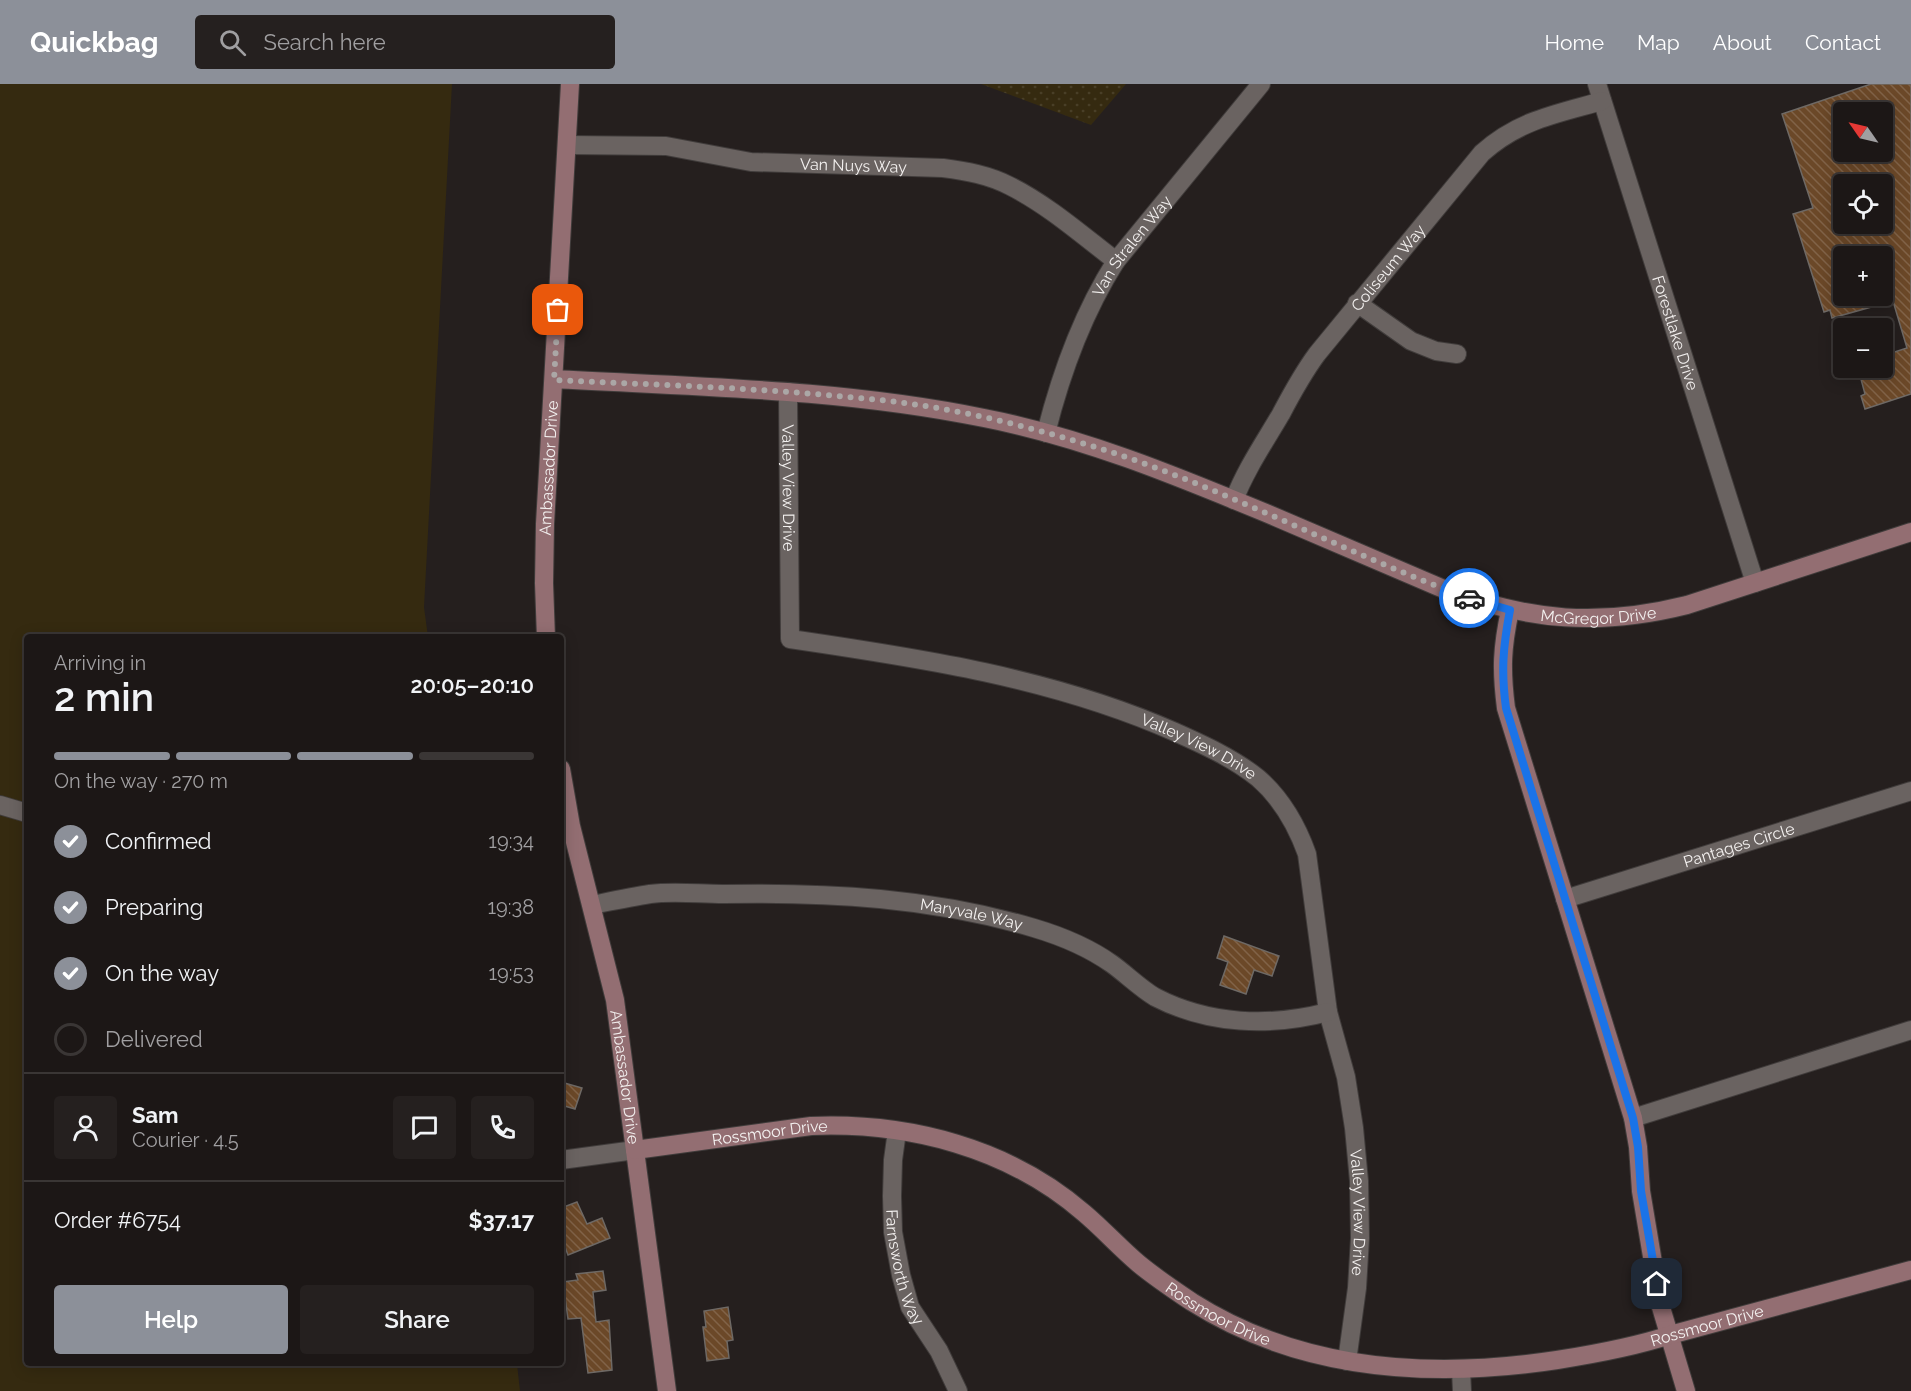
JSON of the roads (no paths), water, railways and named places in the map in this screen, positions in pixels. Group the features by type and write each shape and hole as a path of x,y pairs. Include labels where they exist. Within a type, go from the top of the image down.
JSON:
{"street":[{"name":"Ambassador Drive","path":"546,634 545,524 570,84"},
{"name":"Van Stralen Way","path":"1046,433 1053,406 1097,290 1116,261 1261,84"},
{"name":"Coliseum Way","path":"1234,500 1244,474 1317,354 1482,153 1518,127 1599,93"},
{"name":"Forestlake Drive","path":"1599,93 1755,583"},
{"name":"Van Nuys Way","path":"567,145 666,146 751,162 943,168 970,172 1009,185 1033,199 1116,261"},
{"path":"1357,303 1417,344 1436,351 1457,354"},
{"name":"McGregor Drive","path":"554,380 788,392 870,399 985,418 1046,433 1157,468 1446,590 1483,603 1510,610 1561,617 1616,618 1652,614 1687,605 1911,532"},
{"name":"Valley View Drive","path":"788,392 790,639 960,667 1026,681 1093,700 1157,724 1237,762 1260,780 1280,802 1302,840 1307,854 1328,1012 1346,1077 1359,1181 1360,1238 1357,1288 1347,1360"},
{"path":"1510,610 1503,647 1502,677 1506,708 1633,1118 1638,1147 1641,1191 1659,1293 1686,1391"},
{"name":"Ambassador Drive","path":"564,786 571,826 615,1000 667,1391"},
{"name":"Pantages Circle","path":"1565,899 1911,791"},
{"path":"0,805 24,812"},
{"name":"Maryvale Way","path":"592,905 652,894 794,893 919,903 1033,927 1061,937 1086,948 1110,963 1154,996 1199,1014 1259,1023 1302,1019 1328,1012"},
{"path":"1633,1118 1911,1030"},
{"name":"Rossmoor Drive","path":"564,1160 811,1126 878,1127 945,1139 982,1152 1020,1170 1067,1199 1163,1283 1242,1330 1321,1356 1414,1370 1520,1366 1582,1356 1645,1343 1911,1270"},
{"name":"Farnsworth Way","path":"897,1131 892,1196 893,1232 901,1275 910,1307 939,1351 958,1391"},
{"path":"1461,1370 1462,1391"}]}
